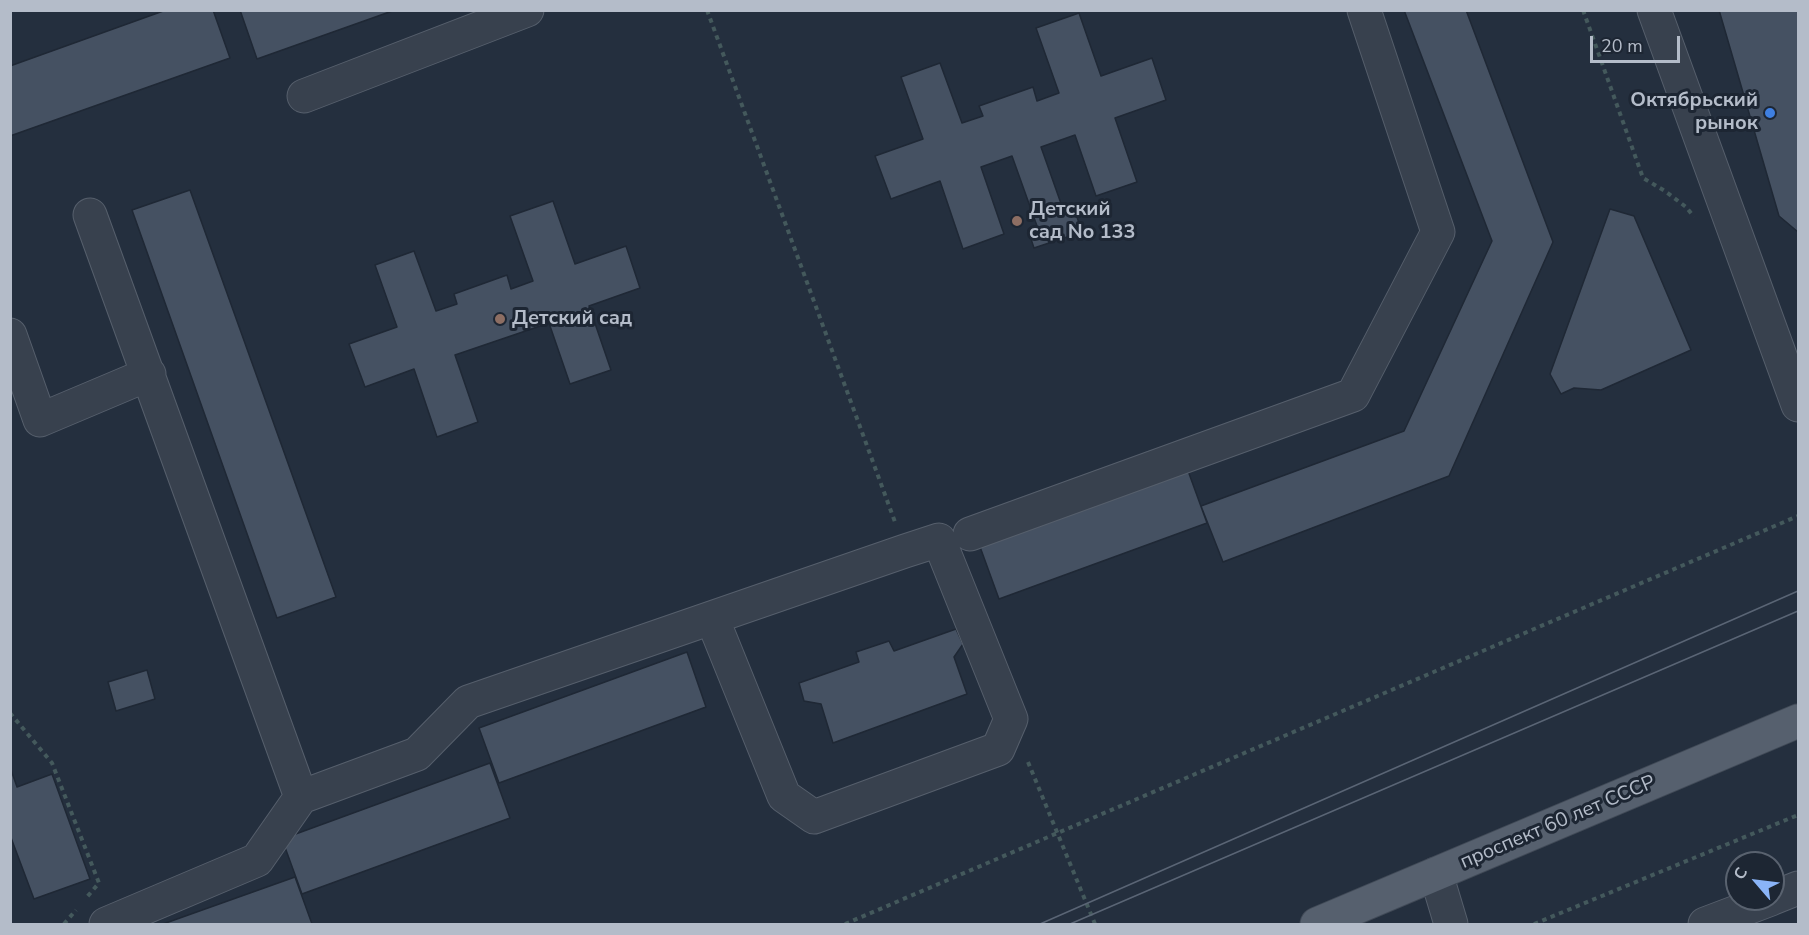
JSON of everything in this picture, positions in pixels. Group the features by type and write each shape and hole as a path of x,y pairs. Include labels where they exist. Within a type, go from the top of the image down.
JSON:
{"main road":[{"name":"проспект 60 лет СССР","path":"1317,924 1798,721"}],"street":[{"path":"303,96 466,21 527,10"},
{"path":"970,534 1353,395 1438,232 1364,10"},
{"path":"1653,10 1798,405"},
{"path":"90,215 301,797"},
{"path":"10,335 40,420 149,374"},
{"path":"106,924 257,860 301,797 417,754 468,702 905,551 939,540 1011,719 998,749 814,817 784,796 712,618"},
{"path":"1436,874 1451,924"},
{"path":"1705,924 1740,911"}],"path":[{"path":"707,10 905,551"},
{"path":"1583,10 1643,178"},
{"path":"845,924 1798,516"},
{"path":"10,713 52,763 99,883 85,900"},
{"path":"1011,719 1095,924"},
{"path":"1534,924 1798,815"},
{"path":"64,924 78,908"}],"building":[{"path":"166,10 213,10 230,58 10,136 10,66"},
{"path":"240,10 395,10 257,59"},
{"path":"1404,10 1466,10 1553,242 1449,476 1223,562 1201,506 1404,431 1492,241"},
{"name":"Октябрьский рынок","path":"1719,10 1798,10 1798,232 1779,216"},
{"path":"1079,13 1101,76 1152,58 1166,100 1115,118 1137,182 1096,196 1075,135 1041,147 1064,212 1074,208 1082,232 1034,248 1028,230 1037,226 1012,156 981,167 1004,234 963,249 940,181 891,199 875,156 923,139 901,77 940,63 962,123 983,116 979,106 1033,87 1037,101 1059,93 1036,28"},
{"path":"190,190 336,597 277,618 132,210"},
{"path":"553,201 575,264 626,246 640,288 589,306 611,370 570,384 549,323 455,355 478,422 437,437 414,369 365,387 349,344 397,327 375,265 414,251 436,311 457,304 454,294 507,275 511,289 533,281 510,216"},
{"path":"1610,209 1634,216 1691,350 1601,390 1574,388 1561,394 1550,374"},
{"path":"1187,468 1207,523 999,599 979,544"},
{"path":"956,629 963,644 954,657 967,694 833,743 821,704 804,701 799,683 859,662 856,652 889,641 894,651"},
{"path":"687,652 706,707 499,783 479,728"},
{"path":"147,670 155,699 116,711 108,682"},
{"path":"490,763 510,818 302,894 282,839"},
{"path":"10,767 17,787 52,774 90,879 34,899 10,835"},
{"path":"295,877 312,924 163,924"}],"tram line":[{"path":"1040,924 1798,591"},
{"path":"1070,924 1798,611"}],"place":[{"name":"Октябрьский рынок","path":"1770,113"},
{"name":"Детский сад No 133","path":"1017,221"},
{"name":"Детский сад","path":"500,319"}]}
